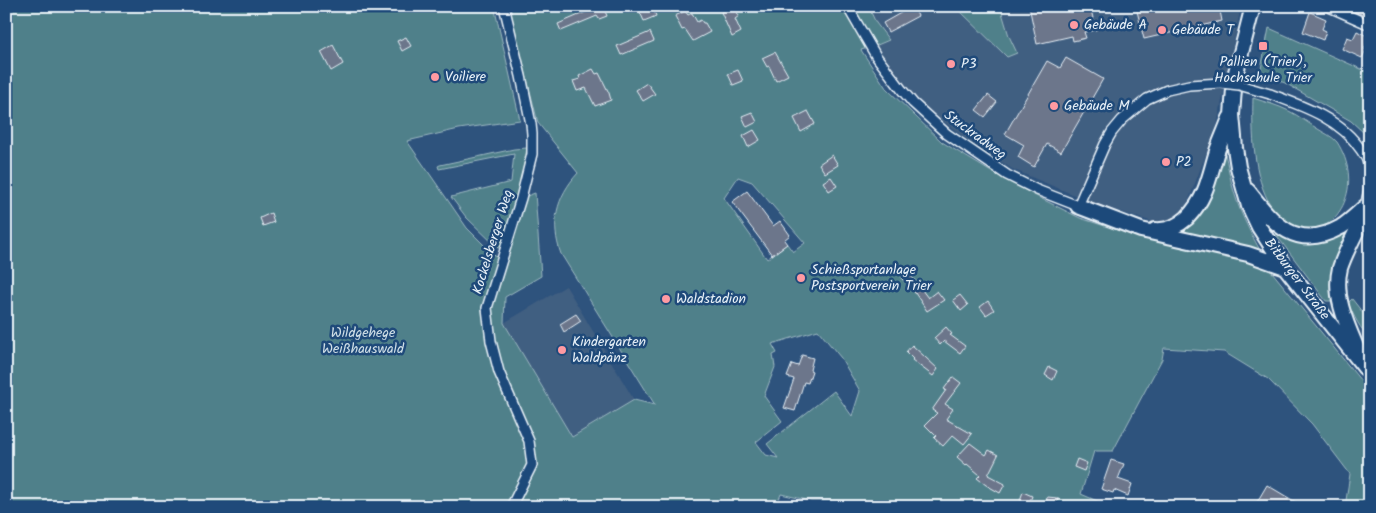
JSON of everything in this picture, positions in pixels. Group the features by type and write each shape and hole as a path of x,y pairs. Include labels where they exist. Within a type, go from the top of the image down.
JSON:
{"main road":[{"name":"Bitburger Straße","path":"1253,6 1235,76 1232,115 1234,148 1242,184 1259,228 1285,268 1367,371"},
{"path":"1141,230 1164,230 1181,223 1196,209 1209,182 1217,151 1232,115"},
{"path":"1242,184 1265,212 1281,227 1293,234 1310,238 1323,235 1341,227 1368,208"},
{"path":"1078,206 1141,230 1248,254 1285,268"},
{"path":"1367,371 1346,323 1341,306 1339,278 1340,268 1368,208"}],"street":[{"name":"Kockelsberger Weg","path":"504,6 523,85 532,134 532,154 521,198 487,308 491,341 499,372 529,441 532,465 511,507"},
{"name":"Stuckradweg","path":"847,6 876,56 902,90 913,103 947,134 1007,175 1037,190 1078,206"},
{"path":"1327,6 1370,26"},
{"path":"1078,206 1104,144 1122,120 1147,99 1167,90 1189,84 1221,83 1239,85 1294,102 1325,117 1344,131 1357,144 1367,160 1370,175"},
{"path":"1368,208 1370,185"}],"shaded area":[{"path":"868,6 1241,6 1217,125 1183,215 1173,220 1156,223 1096,204 1012,169 961,135 916,100 875,46 889,39 876,23"},
{"name":"Kindergarten Waldpänz","path":"566,286 634,400 572,437 504,323"}],"green space":[{"name":"Wildgehege Weißhauswald","path":"6,6 494,6 520,120 459,129 407,141 467,228 495,256 504,259 524,197 535,193 541,276 505,297 504,323 572,437 634,400 655,405 561,254 556,232 557,211 560,201 578,173 538,123 509,6 868,6 876,23 889,40 861,50 886,88 942,142 988,170 1080,218 1139,237 1248,259 1272,272 1370,392 1370,507 1345,507 1350,474 1312,424 1268,379 1224,352 1164,348 1162,359 1113,451 1094,451 1081,494 1111,507 849,507 837,501 811,501 781,494 776,507 6,507","holes":["738,177 752,182 805,243 793,252 787,244 767,259 724,198","818,330 841,358 860,391 852,416 834,391 767,444 778,458 766,455 756,442 782,421 764,396 775,367 773,355 777,353 772,344"]},
{"path":"955,6 1000,6 1009,36 1017,53 1007,57"},
{"path":"1269,28 1370,73 1370,141 1351,121 1285,83 1260,74"},
{"path":"1253,98 1289,111 1337,142 1347,165 1348,186 1343,205 1332,220 1318,229 1302,230 1286,223 1271,206 1265,194 1260,181 1255,154"},
{"path":"527,148 519,192 502,248 498,248 466,217 451,197 511,182 514,154 439,169 438,166 514,149"},
{"path":"1224,150 1237,202 1261,252 1175,233"},
{"path":"1351,227 1334,301 1326,301 1274,232 1289,239 1322,242"},
{"path":"1352,299 1370,322 1370,339 1350,308 1348,303"}],"building":[{"path":"592,6 603,6 607,16 599,19 597,16 561,31 558,24 593,9"},
{"path":"646,6 652,6 656,16 644,21 639,10"},
{"path":"734,6 739,16 735,19 741,32 732,37 721,12"},
{"path":"913,6 918,16 888,32 883,23"},
{"name":"Gebäude A","path":"1029,6 1090,6 1096,30 1084,32 1086,38 1073,41 1072,36 1037,44"},
{"name":"Gebäude T","path":"1219,6 1222,21 1144,39 1136,7"},
{"path":"1343,6 1363,6 1370,9 1370,18"},
{"path":"685,11 688,15 692,13 697,22 701,20 705,23 710,32 693,41 685,29 682,30 675,16"},
{"path":"1310,12 1326,19 1322,29 1326,31 1323,40 1303,32"},
{"path":"1357,31 1369,37 1362,58 1342,49 1347,37 1353,39"},
{"path":"650,32 654,41 621,55 617,46"},
{"path":"406,37 411,46 402,51 397,41"},
{"path":"333,45 343,64 331,71 321,52"},
{"path":"775,52 788,75 776,81 769,66 767,67 762,58"},
{"name":"Gebäude M","path":"1066,58 1103,79 1061,152 1047,144 1034,167 1018,157 1024,145 1005,134 1047,61 1060,68"},
{"path":"593,69 596,74 599,73 611,100 595,106 586,88 577,91 573,81 580,79 579,76"},
{"path":"738,70 743,81 733,85 728,74"},
{"path":"647,83 655,94 643,101 636,90"},
{"path":"988,95 997,102 985,117 976,110"},
{"path":"808,111 815,124 801,132 794,118"},
{"path":"752,112 757,122 747,127 742,116"},
{"path":"754,130 760,140 748,147 743,136"},
{"path":"832,155 838,165 825,173 819,164"},
{"path":"831,177 837,186 829,191 823,182"},
{"path":"747,191 773,226 780,221 790,235 784,240 787,244 772,255 732,202"},
{"path":"271,213 274,222 263,226 260,218"},
{"path":"907,270 913,275 912,277 928,298 937,291 944,300 927,311 912,287 901,278"},
{"path":"960,295 968,305 961,311 953,300"},
{"path":"988,301 994,310 986,315 980,307"},
{"path":"576,314 581,321 564,332 560,324"},
{"path":"946,327 952,334 950,335 965,346 960,353 944,341 940,345 934,338"},
{"path":"912,345 938,369 933,376 912,360 906,352"},
{"path":"802,355 813,358 810,370 812,371 808,383 804,382 795,411 784,408 794,379 787,377 792,364 798,366"},
{"path":"1049,367 1057,371 1053,380 1045,375"},
{"path":"953,377 961,383 945,404 953,409 946,419 972,434 964,444 953,435 943,446 934,438 936,436 925,425 937,413 932,410"},
{"path":"970,443 986,455 989,450 998,455 988,475 1005,484 1000,493 977,478 980,475 957,457"},
{"path":"1077,459 1087,463 1084,471 1074,467"},
{"path":"1111,460 1124,464 1118,479 1132,484 1128,496 1114,490 1113,493 1101,489"},
{"path":"1267,485 1304,507 1254,507"},
{"path":"1023,492 1032,496 1029,504 1020,500"},
{"path":"1047,497 1058,498 1056,507 1046,507"}],"place":[{"name":"Gebäude A","path":"1074,25"},
{"name":"Gebäude T","path":"1162,30"},
{"name":"Pallien (Trier), Hochschule Trier","path":"1263,46"},
{"name":"P3","path":"951,64"},
{"name":"Voiliere","path":"435,77"},
{"name":"Gebäude M","path":"1054,106"},
{"name":"P2","path":"1166,162"},
{"name":"Schießsportanlage Postsportverein Trier","path":"801,278"},
{"name":"Waldstadion","path":"666,299"},
{"name":"Kindergarten Waldpänz","path":"562,350"}]}
